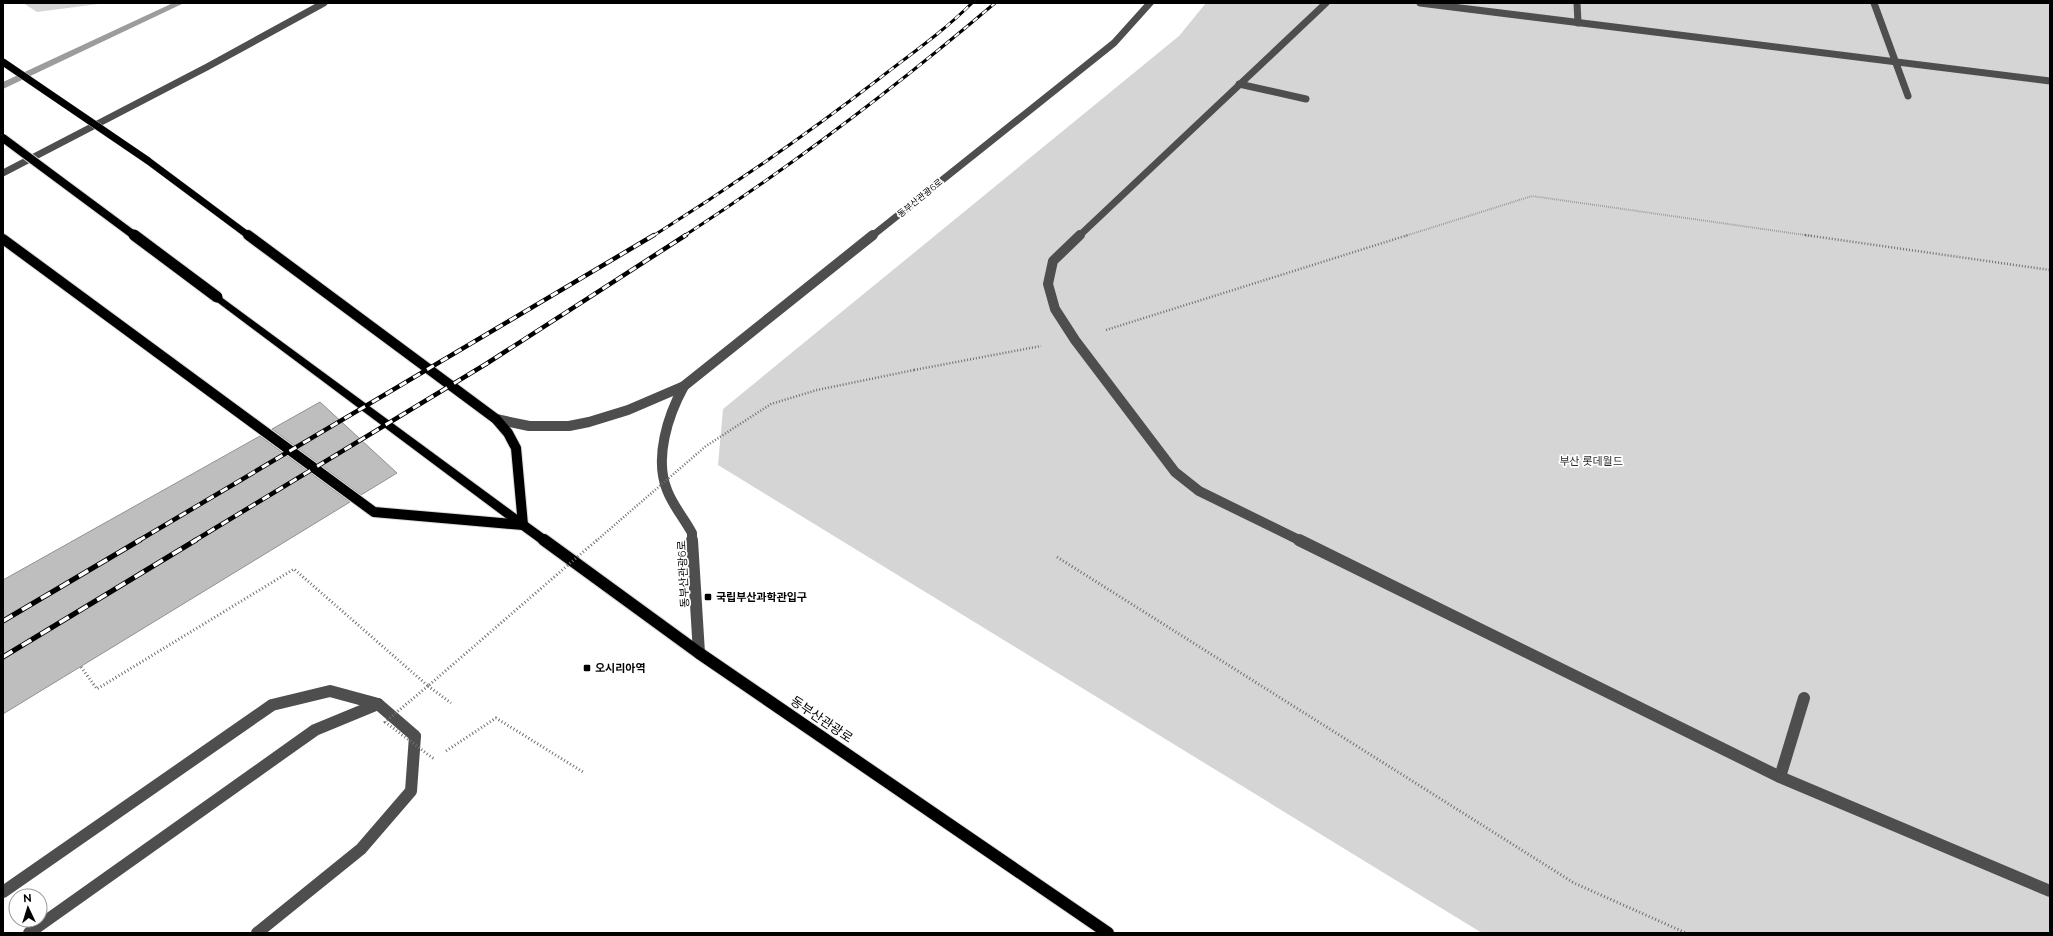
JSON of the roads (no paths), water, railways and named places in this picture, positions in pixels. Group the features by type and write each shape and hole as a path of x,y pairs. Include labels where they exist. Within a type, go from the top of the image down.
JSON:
{"highway":[{"path":"3,138 523,525"}],"main road":[{"path":"3,62 147,160 496,419 508,433 516,448 523,525 374,512 4,240"},
{"name":"동부산관광로","path":"523,525 699,652 1108,933"}],"street":[{"path":"6,171 207,67 324,3"},
{"name":"동부산관광6로","path":"496,419 528,426 568,426 621,414 684,386 1114,43 1150,3"},
{"path":"1326,3 1053,261 1048,284 1055,309 1075,340 1175,472 1199,491 1780,777 2050,891"},
{"path":"1420,3 2050,81"},
{"path":"1577,3 1578,23"},
{"path":"1874,3 1908,96"},
{"path":"1239,84 1306,99"},
{"name":"동부산관광6로","path":"684,386 673,408 667,432 663,460 664,482 670,499 685,517 692,533 699,652"},
{"path":"3,892 272,705 330,690 378,704 415,736 411,791 361,848 257,933"},
{"path":"1780,777 1804,698"},
{"path":"29,933 316,730 378,704"}],"waterway":[{"path":"3,86 180,3"}],"railway":[{"path":"653,236 768,160 825,119 927,42 972,3"},
{"path":"684,236 765,181 882,95 995,3"},
{"path":"138,541 654,235"},
{"path":"194,541 486,364 686,235"},
{"path":"3,621 140,540"},
{"path":"3,657 196,540"}],"place":[{"name":"국립부산과학관입구","path":"708,597"},
{"name":"오시리아역","path":"587,668"}],"park label":[{"name":"부산 롯데월드","path":"1591,461"}]}
